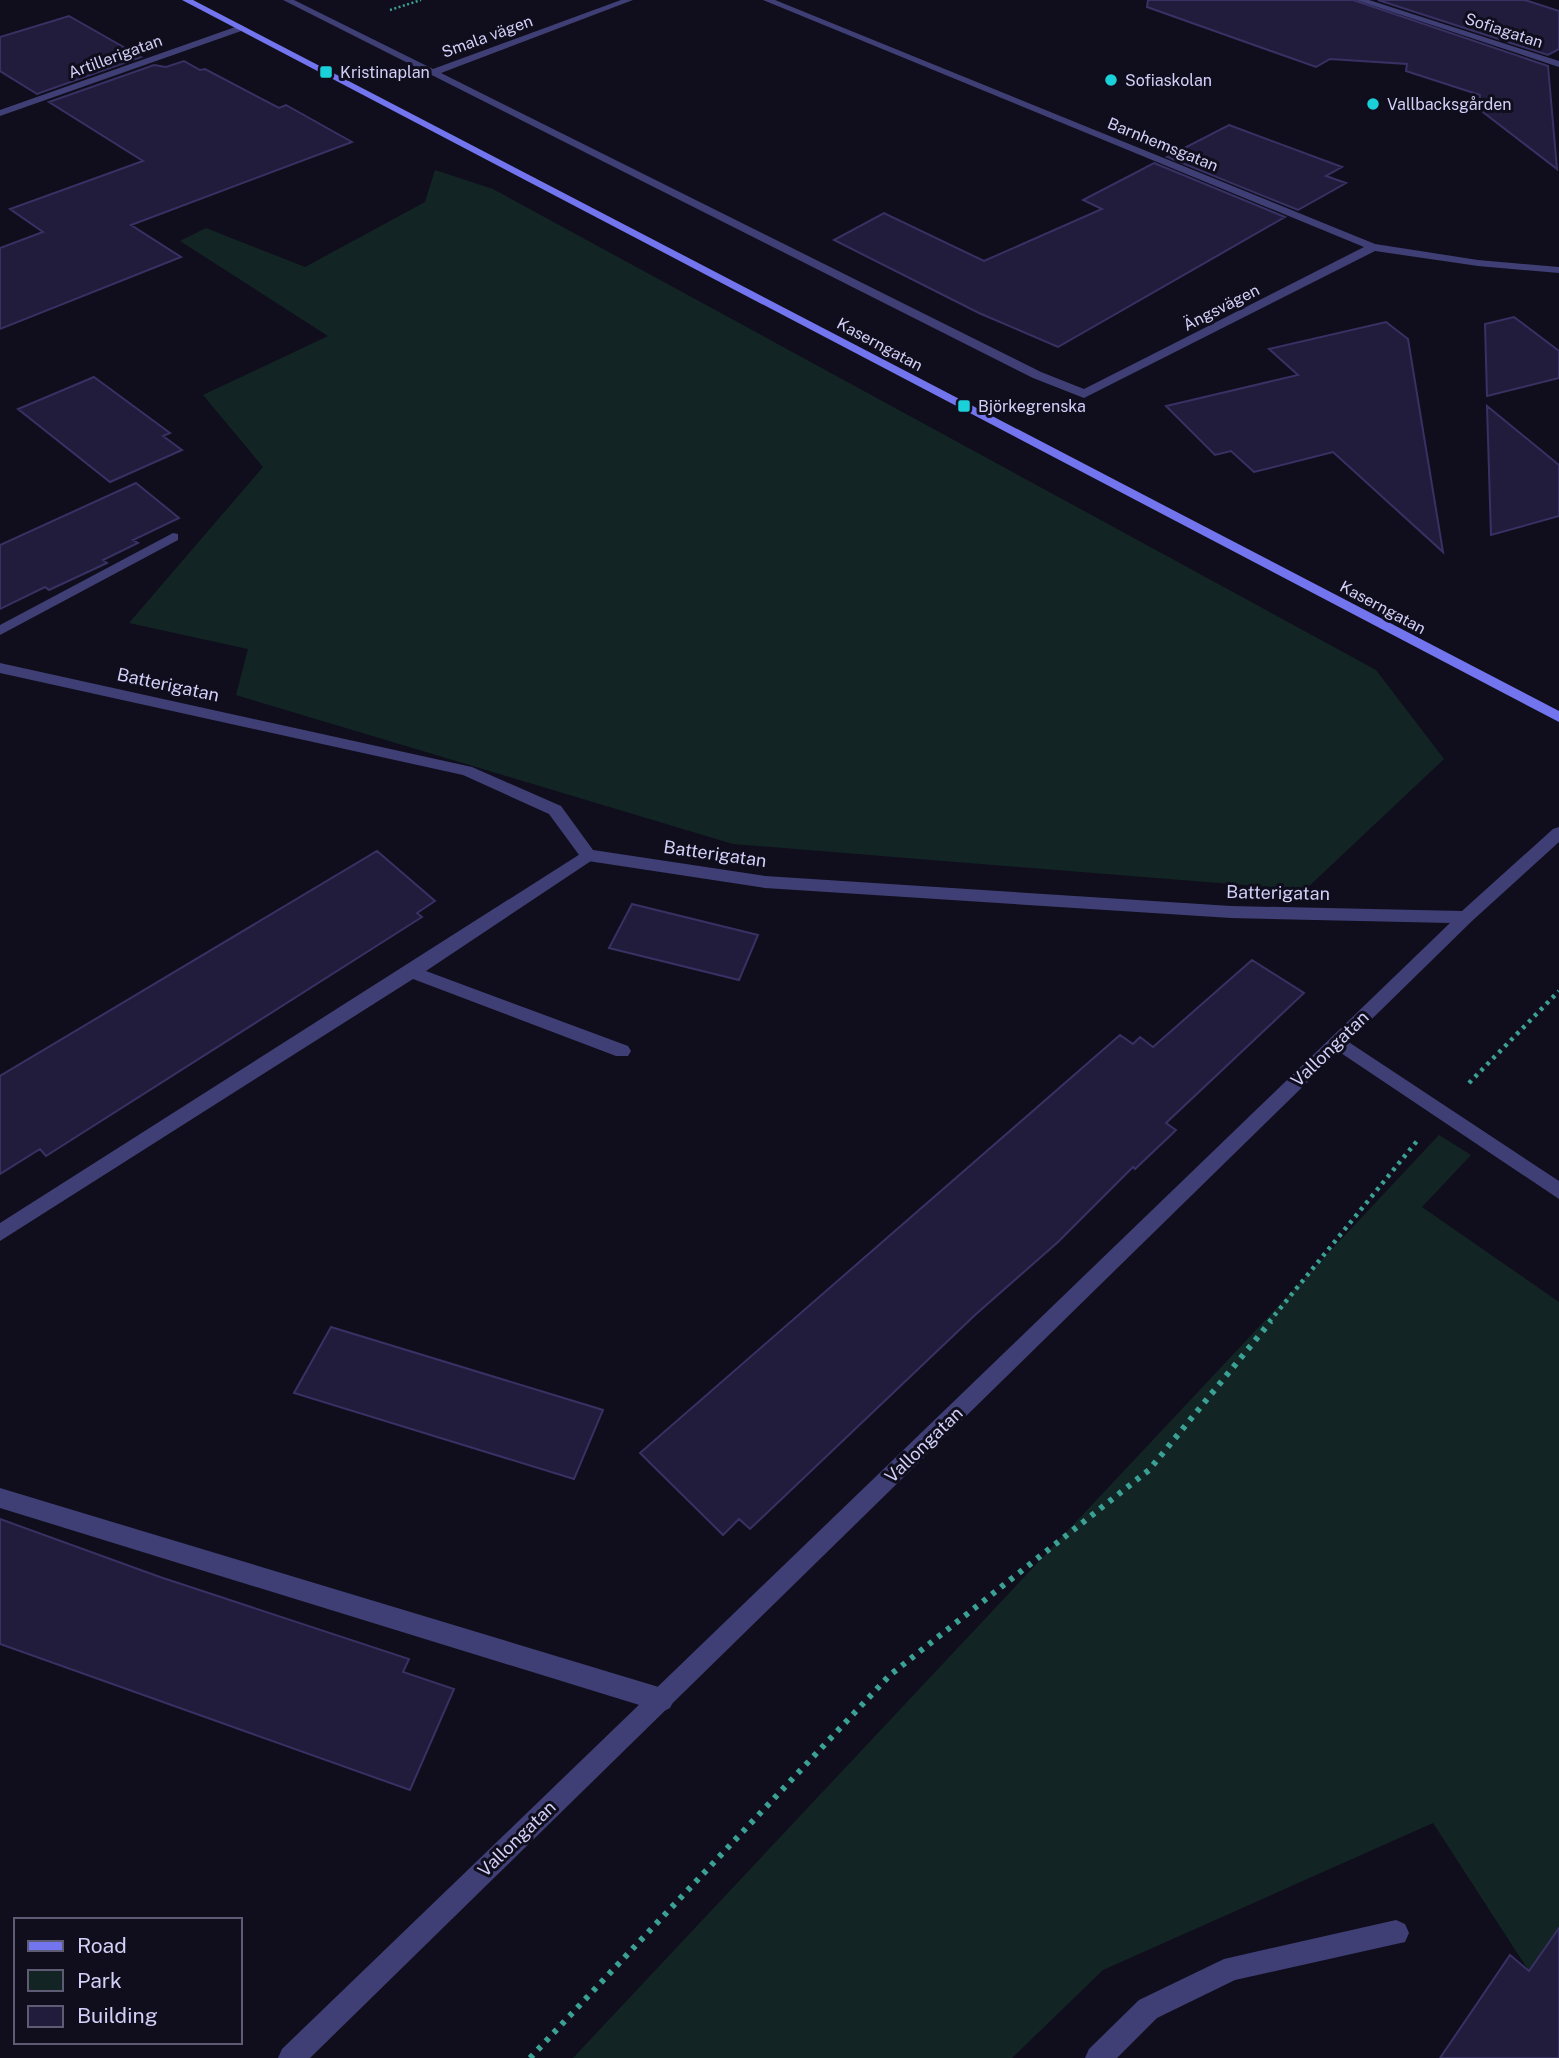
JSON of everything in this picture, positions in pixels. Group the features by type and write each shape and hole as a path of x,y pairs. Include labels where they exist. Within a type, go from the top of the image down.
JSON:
{"main road":[{"name":"Kaserngatan","path":"186,0 1559,717"}],"street":[{"path":"287,0 435,72"},
{"name":"Smala vägen","path":"435,72 629,0"},
{"name":"Barnhemsgatan","path":"767,0 1373,247 1478,263 1559,270"},
{"name":"Sofiagatan","path":"1360,0 1559,64"},
{"name":"Artillerigatan","path":"0,113 241,28"},
{"name":"Ängsvägen","path":"435,72 1037,375 1084,394 1373,247"},
{"path":"0,631 173,537"},
{"name":"Batterigatan","path":"0,668 467,771 555,810 588,855 765,882 1231,912 1466,917"},
{"name":"Vallongatan","path":"291,2058 1466,917 1559,833"},
{"path":"0,1233 411,972 588,855"},
{"path":"411,972 622,1051"},
{"path":"1338,1042 1559,1191"},
{"path":"0,1498 662,1700"},
{"path":"1098,2058 1148,2009 1233,1968 1396,1933"}],"path":[{"path":"530,2058 890,1675 1149,1470 1440,1112 1559,991"}],"green space":[{"path":"435,170 493,189 1376,670 1444,759 1305,890 733,844 236,695 248,649 129,623 263,467 203,395 328,336 180,241 206,228 305,267 425,202"},
{"path":"1439,1135 1471,1155 1422,1207 1559,1302 1559,1934 1556,1932 1529,1971 1433,1823 1103,1970 1012,2058 573,2058"}],"building":[{"path":"1148,0 1353,0 1548,66 1557,169 1479,109 1480,95 1406,71 1407,64 1330,59 1316,67 1147,7"},
{"path":"1378,0 1525,0 1559,11 1559,49 1548,55"},
{"path":"69,16 141,57 37,94 0,71 0,37"},
{"path":"184,61 200,70 205,69 279,108 286,105 352,142 131,225 181,257 0,329 0,248 43,232 10,209 143,161 49,102 154,65 166,67"},
{"path":"1229,125 1342,167 1326,176 1346,183 1298,210 1167,157"},
{"path":"1154,163 1285,217 1058,347 979,313 834,240 884,213 984,261 1102,209 1083,200"},
{"path":"1514,317 1559,351 1559,378 1487,396 1485,324"},
{"path":"1386,322 1408,339 1443,552 1333,452 1254,472 1231,451 1215,455 1166,406 1298,375 1269,349"},
{"path":"94,377 170,433 163,436 182,450 110,482 18,409"},
{"path":"1487,406 1559,465 1559,516 1491,535"},
{"path":"136,483 179,518 133,540 138,543 103,560 107,563 49,590 45,587 0,609 0,545"},
{"path":"377,851 435,901 417,913 422,917 46,1156 40,1149 0,1174 0,1076"},
{"path":"632,904 758,935 739,980 609,948"},
{"path":"1252,960 1304,993 1166,1123 1176,1130 1135,1169 1133,1167 1058,1242 975,1315 750,1529 739,1519 723,1535 640,1453 1120,1035 1133,1044 1140,1037 1153,1047"},
{"path":"331,1327 603,1410 574,1479 294,1393"},
{"path":"0,1519 160,1577 409,1659 403,1672 454,1689 410,1790 0,1644"},
{"path":"1559,1928 1559,2058 1440,2058 1510,1955 1529,1971"}],"place":[{"name":"Kristinaplan","path":"326,72"},
{"name":"Sofiaskolan","path":"1111,80"},
{"name":"Vallbacksgården","path":"1373,104"},
{"name":"Björkegrenska","path":"964,406"}]}
